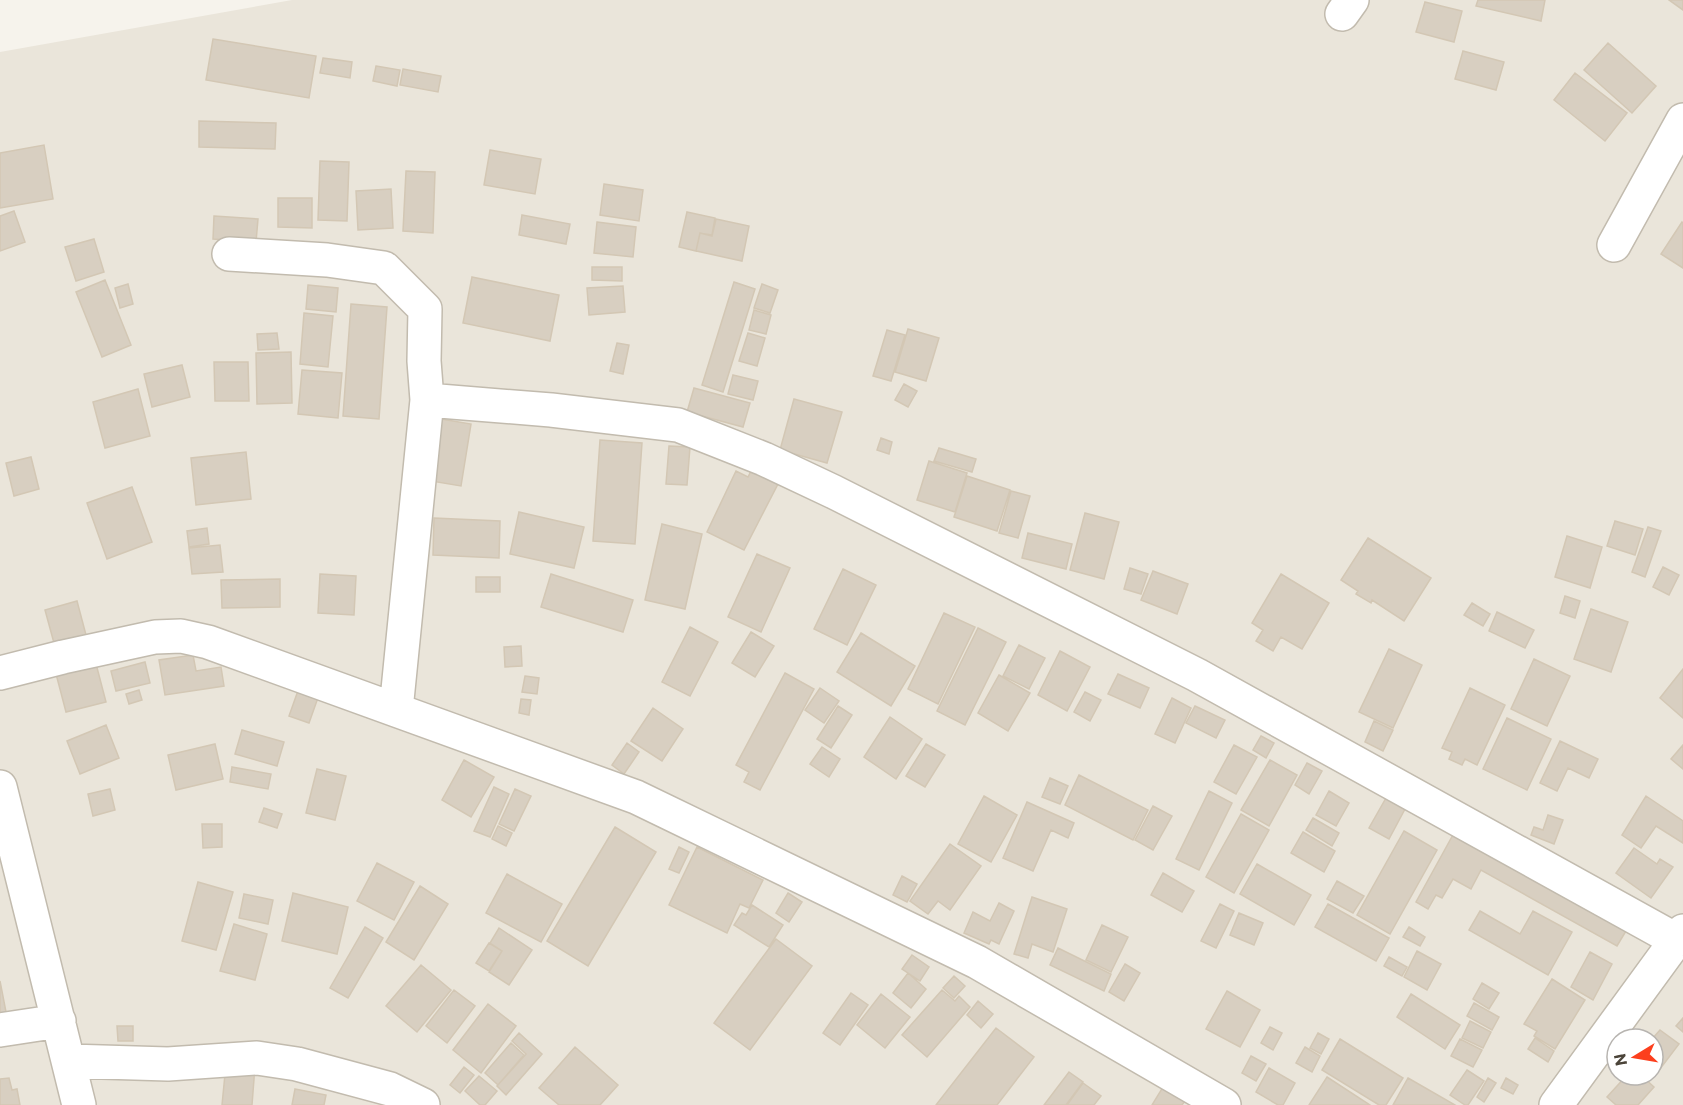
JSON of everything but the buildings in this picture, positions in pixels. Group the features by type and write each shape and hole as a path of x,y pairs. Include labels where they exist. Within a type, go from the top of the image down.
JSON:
{"street":[{"path":"1614,245 1683,120"},
{"path":"229,254 327,260 384,268 425,309 424,361 427,400 396,710"},
{"path":"427,400 551,410 678,425 764,459 1197,675 1679,935 1556,1105"},
{"path":"0,673 155,638 181,636 208,642 636,797 977,962 1224,1105"},
{"path":"0,787 79,1105"},
{"path":"0,1030 59,1021"},
{"path":"69,1061 168,1064 256,1058 297,1064 390,1089 423,1105"}],"shaded area":[{"path":"292,0 1683,0 1683,1105 0,1105 0,52"}]}
